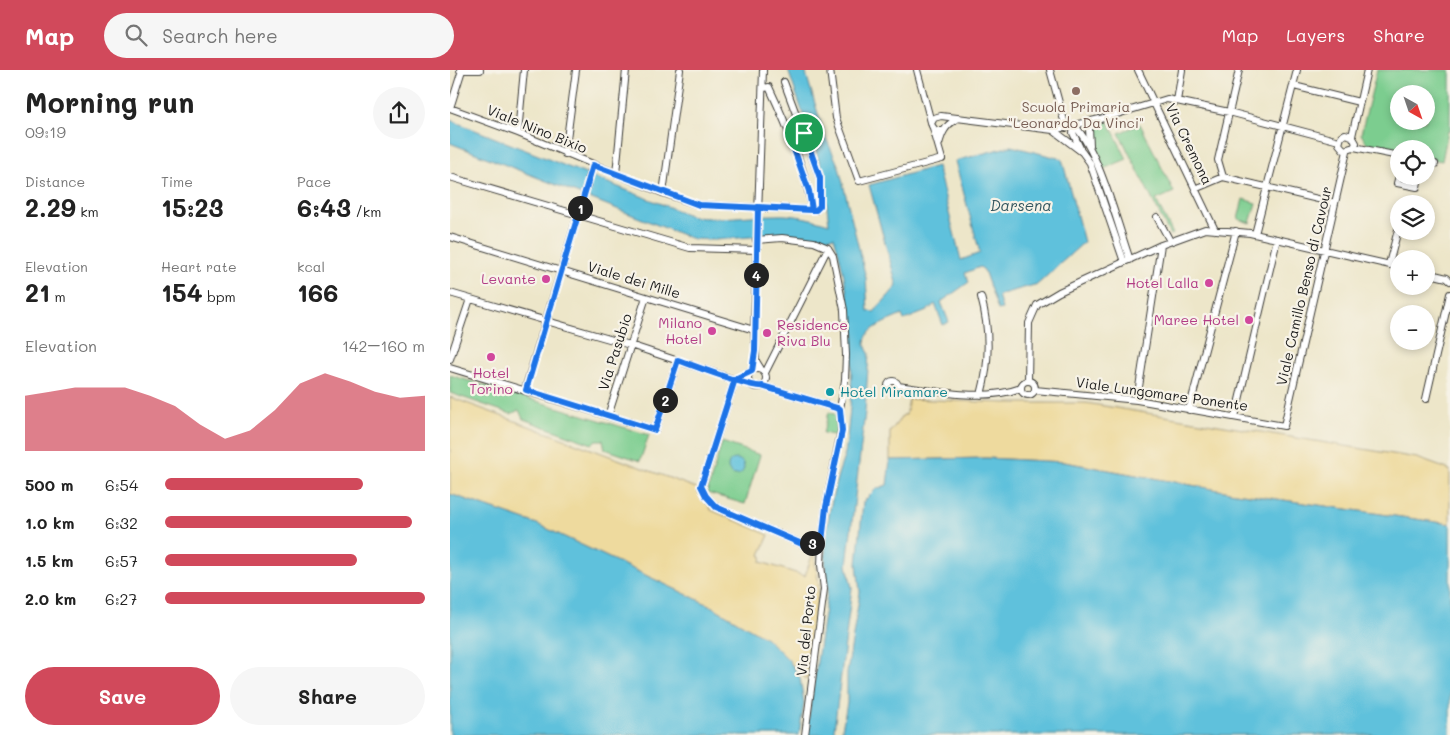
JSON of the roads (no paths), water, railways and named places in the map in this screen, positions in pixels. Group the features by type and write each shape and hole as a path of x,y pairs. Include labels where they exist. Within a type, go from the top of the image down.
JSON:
{"street":[{"path":"450,108 461,70 480,70"},
{"path":"518,133 524,70"},
{"path":"565,154 576,70"},
{"path":"616,174 626,70"},
{"path":"663,193 680,70"},
{"path":"751,385 748,380 755,351 756,240 764,88 763,70"},
{"path":"830,70 836,118 859,181 942,159 917,70"},
{"path":"1050,70 1066,128"},
{"name":"Via Cremona","path":"1138,70 1215,230"},
{"path":"1177,101 1182,70"},
{"path":"1223,176 1218,160 1239,70"},
{"path":"1255,234 1297,70"},
{"path":"1354,147 1355,140 1352,136 1367,70"},
{"path":"784,82 820,178 815,209"},
{"path":"1294,86 1360,102"},
{"path":"764,88 769,87 781,112 815,209"},
{"path":"932,125 934,118 1053,130 1094,121 1167,99 1229,112 1339,141"},
{"path":"928,107 944,120"},
{"name":"Viale Nino Bixio","path":"450,108 518,133 593,167 699,205 758,211 815,209"},
{"path":"781,112 794,108"},
{"path":"939,144 944,120"},
{"path":"1094,121 1089,130 1090,149 1127,261"},
{"path":"932,125 938,132 943,131"},
{"path":"1075,126 1090,149"},
{"path":"1075,126 1073,133 1100,183"},
{"path":"1053,130 1082,152"},
{"path":"790,138 804,133"},
{"path":"1352,136 1343,135 1339,141 1340,147 1347,151 1354,147 1390,154"},
{"name":"Viale Camillo Benso di Cavour","path":"1284,426 1347,151"},
{"path":"526,390 577,215 593,167"},
{"path":"1196,188 1223,176 1266,188 1335,203"},
{"path":"450,177 690,248 757,250"},
{"path":"1157,216 1170,242"},
{"path":"1028,381 1029,323 1037,305 1060,292 1161,245 1205,229 1255,234 1389,264 1395,240"},
{"path":"1189,410 1236,232"},
{"name":"Viale dei Mille","path":"450,237 754,330"},
{"path":"756,240 782,238 814,242 828,248 763,371"},
{"path":"1235,417 1277,240"},
{"path":"1137,400 1161,245"},
{"name":"Via del Porto","path":"805,735 824,589 821,564 822,542 826,507 842,431 840,409 845,380 844,310 836,268 828,248"},
{"path":"1435,275 1447,278 1450,281"},
{"path":"450,293 630,345 756,387 762,386 840,409"},
{"path":"1426,399 1446,328 1450,294"},
{"name":"Via Pasubio","path":"608,416 646,297"},
{"path":"981,395 986,370 988,323 982,298"},
{"path":"450,360 470,299"},
{"path":"755,351 766,381 762,386"},
{"path":"450,368 655,430 678,360"},
{"path":"763,371 750,372 735,379 701,486 706,496 716,507 802,544 822,542"},
{"path":"1021,388 1022,384 1028,381 1034,383 1035,390"},
{"name":"Viale Lungomare Ponente","path":"898,386 981,395 1010,392 1021,388 1028,395 1035,390 1137,400 1284,426"}],"water":[{"name":"Darsena","path":"788,70 805,70 824,134 839,167 866,278 868,311 874,312 897,286 869,185 937,166 961,260 980,253 955,161 1011,146 1062,159 1084,242 1038,284 998,295 1002,309 998,310 984,270 980,267 965,273 969,282 941,302 949,322 943,325 935,304 927,311 904,320 902,315 881,324 869,333 865,345 869,353 865,412 847,565 852,588 834,730 836,735 806,735 828,588 825,561 826,533 838,475 845,453 851,399 852,344 850,317 841,263 834,237 824,239 786,234 715,240 693,239 450,143 450,120 694,217 789,215 829,224 823,172"},
{"path":"986,458 1064,462 1235,493 1450,524 1450,735 841,735 847,703 847,673 860,592 857,564 863,502 876,489 887,485 890,460"},
{"path":"733,459 739,459 744,464 742,473 733,475 728,470 728,464"},
{"path":"450,494 537,524 711,606 766,638 788,659 800,678 804,703 799,735 450,735"}],"place":[{"name":"Scuola Primaria \"Leonardo Da Vinci\"","path":"1076,91"},
{"name":"Levante","path":"546,279"},
{"name":"Hotel Lalla","path":"1209,283"},
{"name":"Maree Hotel","path":"1249,320"},
{"name":"Milano Hotel","path":"712,331"},
{"name":"Residence Riva Blu","path":"767,333"},
{"name":"Hotel Torino","path":"491,357"},
{"name":"Hotel Miramare","path":"830,392"}]}
